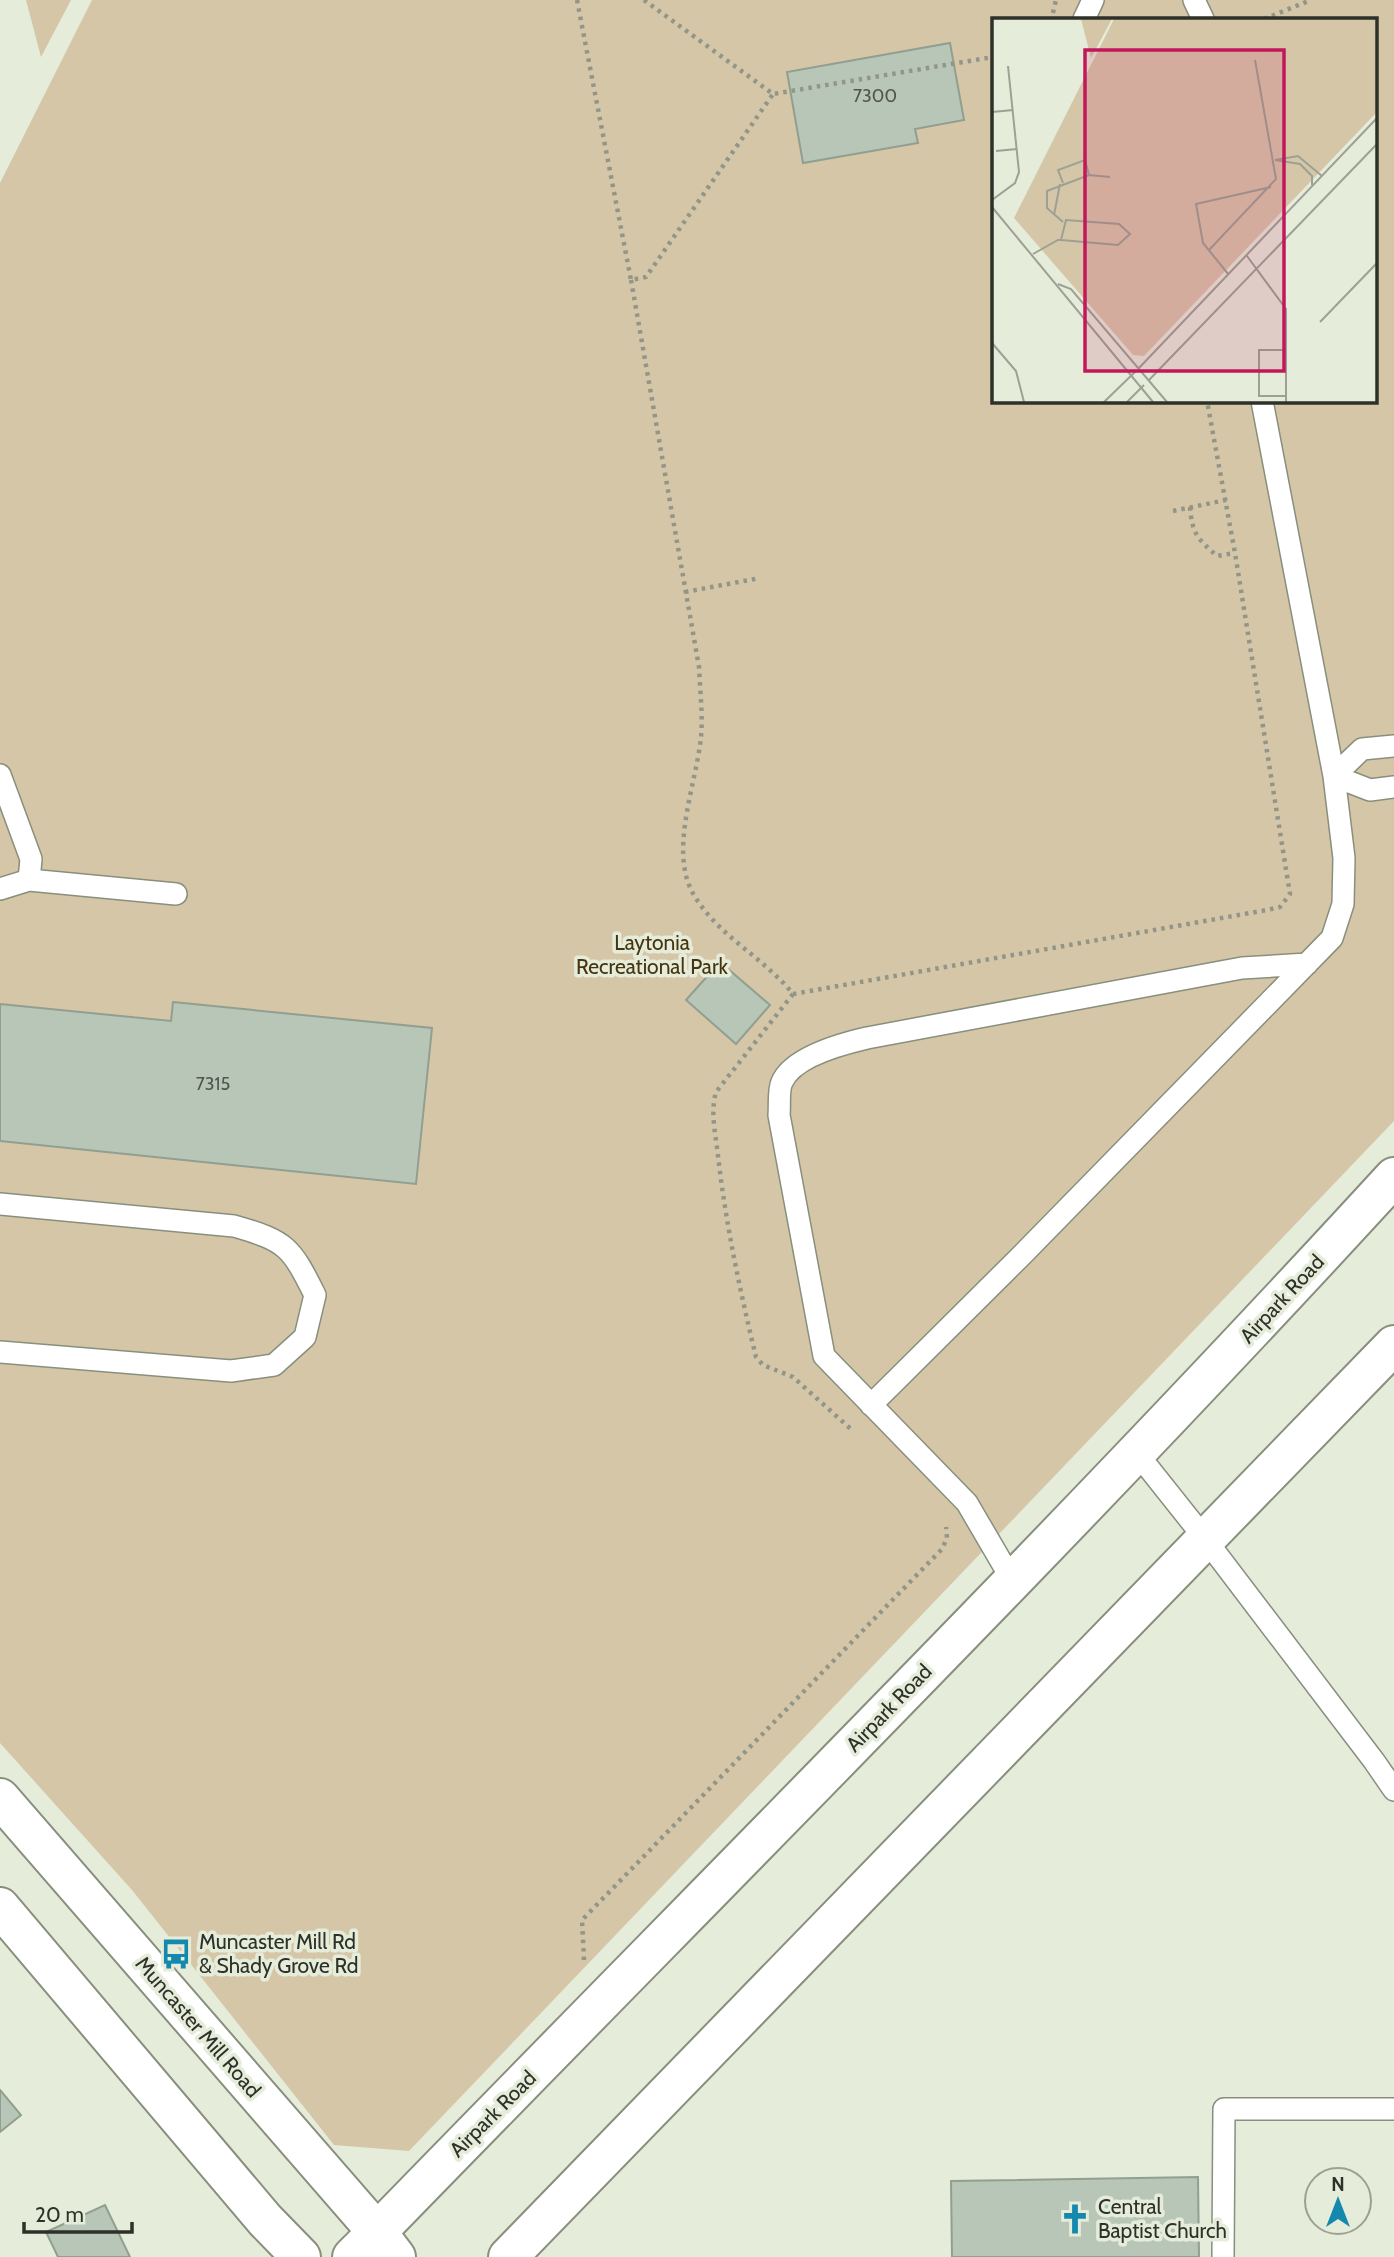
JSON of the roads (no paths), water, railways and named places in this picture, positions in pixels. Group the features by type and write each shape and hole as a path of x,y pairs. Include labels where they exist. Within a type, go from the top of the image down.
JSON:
{"street":[{"name":"Airpark Road","path":"375,2249 632,1973 1253,1331 1394,1177"},
{"path":"508,2257 1394,1346"},
{"name":"Muncaster Mill Road","path":"0,1798 375,2249"},
{"path":"0,1907 265,2220 301,2257"}],"lane":[{"path":"1084,18 1093,0"},
{"path":"1194,0 1203,18"},
{"path":"871,1405 1332,939 1343,904 1344,858 1334,776 1262,402"},
{"path":"1334,776 1362,749 1394,746"},
{"path":"0,775 31,859 29,880"},
{"path":"1334,776 1370,790 1394,787"},
{"path":"0,889 29,880 176,894"},
{"path":"1012,1580 967,1503 824,1356 779,1115 781,1083 797,1062 851,1042 908,1029 1242,968 1307,964"},
{"path":"0,1204 234,1226 270,1236 296,1256 315,1295 305,1337 274,1365 231,1371 0,1352"},
{"path":"1136,1452 1206,1540 1394,1790"},
{"path":"1223,2257 1224,2109 1394,2109"}],"place":[{"name":"Muncaster Mill Rd & Shady Grove Rd","path":"176,1954"},
{"name":"Central Baptist Church","path":"1075,2219"}],"park label":[{"name":"Laytonia Recreational Park","path":"652,955"}]}
